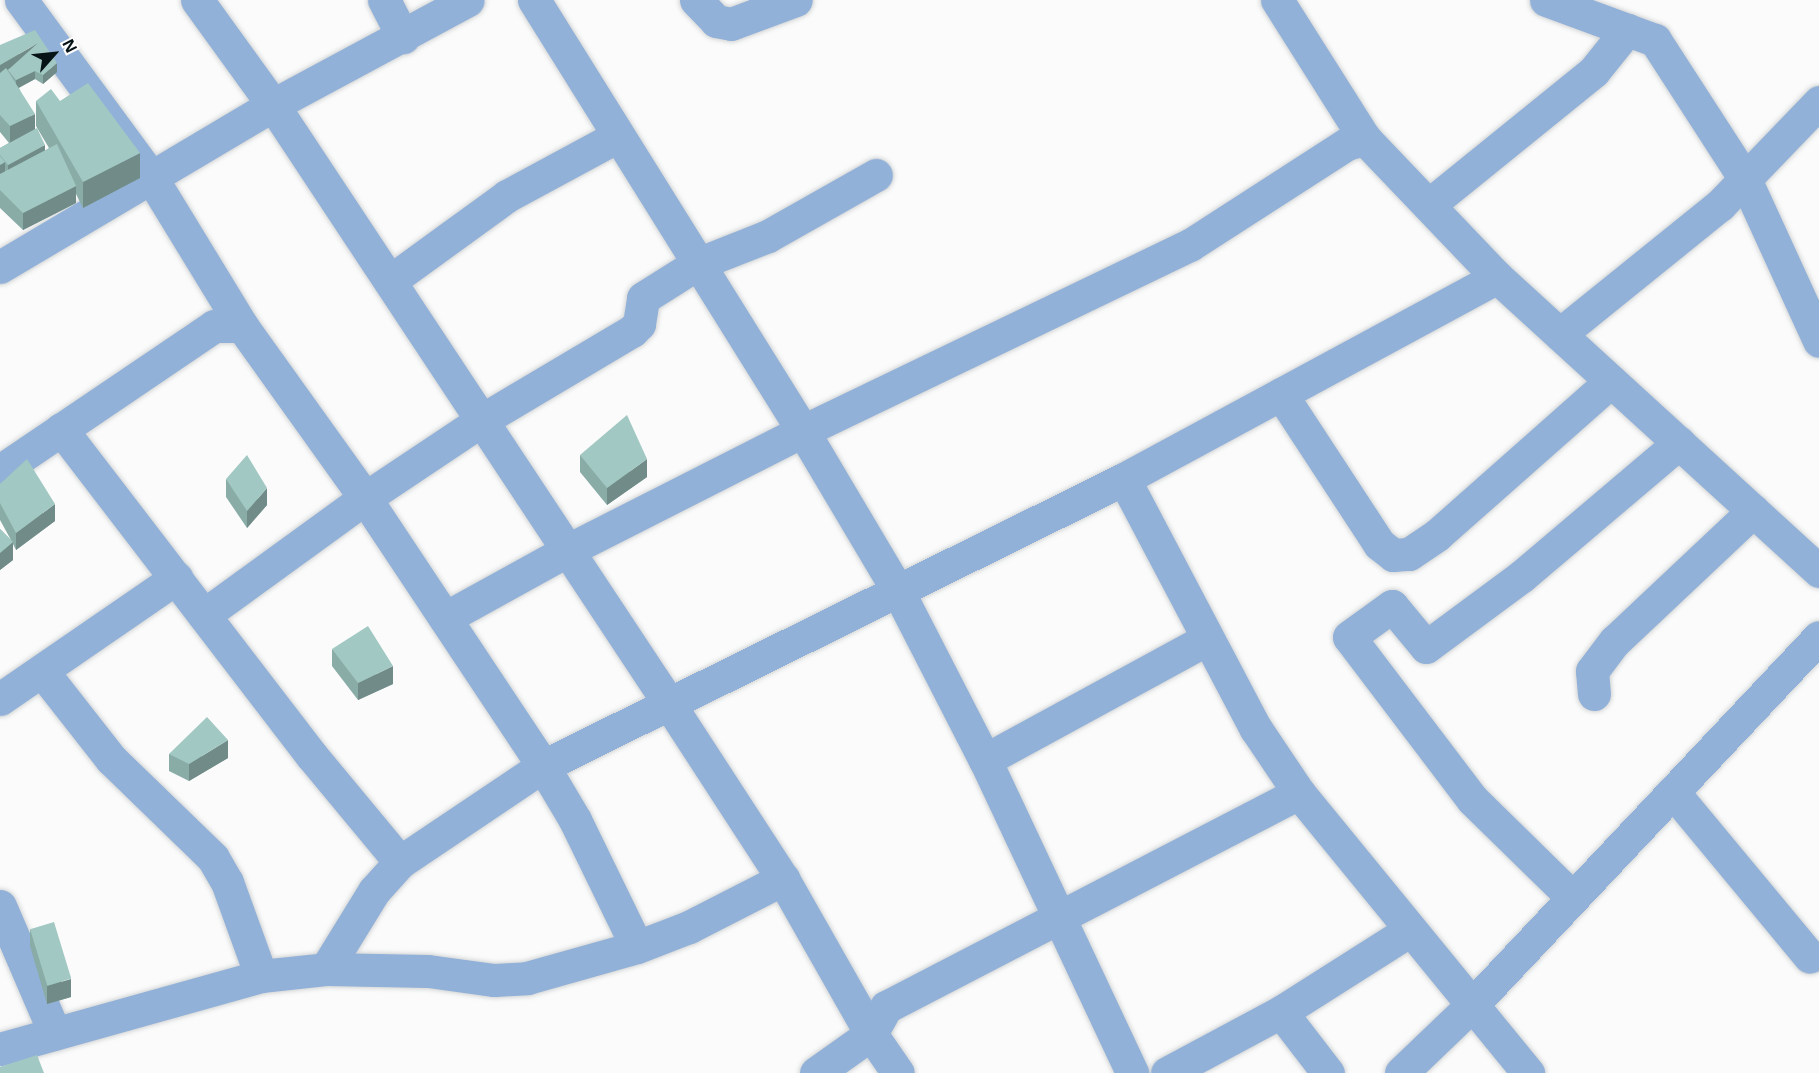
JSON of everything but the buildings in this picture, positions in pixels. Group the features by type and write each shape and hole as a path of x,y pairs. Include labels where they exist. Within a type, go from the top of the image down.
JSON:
{"street":[{"path":"197,0 273,105 668,702 783,879 871,1034 898,1073"},
{"path":"384,0 403,37"},
{"path":"0,267 273,105 468,0"},
{"path":"534,0 803,431 898,591 985,760 1132,1073"},
{"path":"696,0 716,21 731,24 796,0"},
{"path":"1277,0 1365,139 1430,204 1497,277 1819,571"},
{"path":"1546,0 1655,40 1745,179 1819,341"},
{"path":"9,43 30,12 151,177 242,326 365,498 543,766 575,820 637,947"},
{"path":"1430,204 1594,71 1627,30"},
{"path":"1560,334 1720,205 1819,102"},
{"path":"390,281 507,196 618,136"},
{"path":"445,618 568,550 803,431 1190,245 1347,144 1365,139"},
{"path":"204,615 365,498 482,420 632,331 639,324 643,298 697,264 768,236 876,176"},
{"path":"326,969 374,891 400,862 543,766 668,702 1124,479 1497,277"},
{"path":"0,471 214,326 242,326"},
{"path":"1281,394 1379,544 1393,555 1409,554 1437,535 1611,381"},
{"path":"61,429 204,615 400,862"},
{"path":"1573,898 1472,799 1348,638 1392,606 1426,647 1522,576 1679,443"},
{"path":"1124,479 1256,729 1299,793 1528,1073"},
{"path":"1594,694 1593,671 1615,641 1753,511"},
{"path":"0,699 176,578"},
{"path":"1401,1073 1473,1004 1819,637"},
{"path":"985,760 1207,639"},
{"path":"42,671 111,759 213,858 226,882 261,976"},
{"path":"1673,792 1809,957"},
{"path":"816,1073 871,1034 886,1007 1299,793"},
{"path":"0,1049 261,976 326,969 428,971 494,980 527,978 637,947 689,927 783,879"},
{"path":"0,906 56,1034"},
{"path":"1167,1073 1281,1012 1410,930"},
{"path":"1281,1012 1328,1073"}]}
